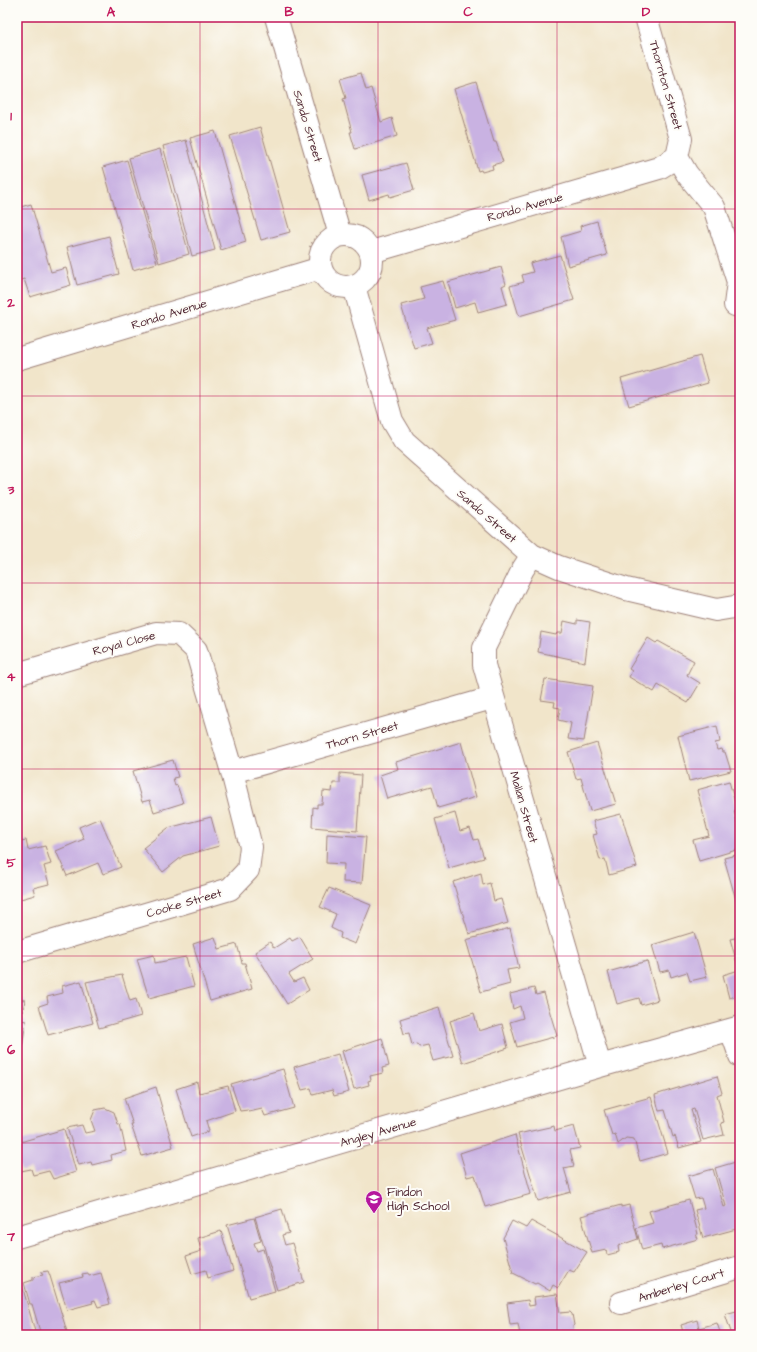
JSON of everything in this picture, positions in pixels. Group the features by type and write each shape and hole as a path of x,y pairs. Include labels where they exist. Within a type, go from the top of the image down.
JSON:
{"street":[{"name":"Sando Street","path":"276,17 340,235"},
{"name":"Thornton Street","path":"646,17 681,139 677,157"},
{"path":"677,157 687,174 714,207 738,282 735,305"},
{"name":"Rondo Avenue","path":"371,252 659,168 677,157"},
{"path":"348,234 360,239 367,244 371,252 372,267 368,276 354,286 342,287 332,283 324,276 321,268 320,255 324,246 329,240 340,235 348,234"},
{"name":"Rondo Avenue","path":"17,360 321,268"},
{"name":"Sando Street","path":"354,286 392,421 404,441 532,554 559,567 626,589 716,610 739,611"},
{"name":"Mallan Street","path":"532,554 484,648 484,665 492,698 600,1066"},
{"name":"Royal Close","path":"17,674 156,633 179,634 196,650 232,772"},
{"name":"Thorn Street","path":"232,772 492,698"},
{"name":"Cooke Street","path":"17,952 230,889 248,870 251,847 232,772"},
{"path":"736,1029 740,1056"},
{"name":"Angley Avenue","path":"17,1237 600,1066 736,1029"},
{"name":"Amberley Court","path":"621,1303 740,1267"}],"building":[{"path":"361,73 366,90 371,88 381,122 392,118 397,136 355,149 343,99 346,98 340,79"},
{"path":"476,82 494,142 496,142 503,162 492,165 493,169 482,172 481,170 478,171 454,89"},
{"path":"260,127 290,232 261,240 230,136"},
{"path":"215,131 246,242 221,250 190,138"},
{"path":"186,140 215,250 192,256 163,146"},
{"path":"160,149 189,254 159,263 129,158"},
{"path":"127,160 157,263 133,270 103,167"},
{"path":"406,163 414,190 390,197 389,194 369,200 362,175"},
{"path":"31,204 51,272 66,268 71,285 30,297 24,279 17,281 17,208"},
{"path":"597,221 607,255 568,266 561,237 581,231 580,226"},
{"path":"109,236 119,274 77,285 67,247"},
{"path":"560,255 574,300 519,316 510,286 524,282 522,275 533,272 530,263"},
{"path":"501,267 506,284 502,286 507,304 478,312 475,302 455,308 448,282"},
{"path":"443,281 455,320 427,328 432,343 414,348 401,305 424,299 420,287"},
{"path":"700,356 708,383 629,406 621,379"},
{"path":"577,620 590,622 585,662 538,652 541,632 556,635 557,633 562,633 564,621 577,624"},
{"path":"648,638 656,643 658,641 694,661 687,675 700,683 688,703 658,685 654,692 629,677 632,671 629,669"},
{"path":"545,679 593,686 584,741 568,739 571,723 558,720 560,708 554,707 555,702 541,700"},
{"path":"717,726 720,742 715,743 717,750 722,749 723,752 725,752 731,771 689,781 678,736"},
{"path":"461,742 476,797 438,808 432,786 387,799 380,775 398,769 396,762"},
{"path":"597,743 616,804 590,811 581,778 576,779 568,752"},
{"path":"173,760 178,777 173,778 183,803 154,812 150,800 142,802 133,771"},
{"path":"340,773 361,775 357,831 312,827 313,807 317,808 317,804 322,804 323,791 332,792 333,783 340,783"},
{"path":"729,781 737,810 734,811 740,832 740,849 699,861 693,840 709,836 697,790"},
{"path":"455,813 460,831 470,828 474,840 478,839 484,858 449,868 435,819"},
{"path":"621,814 637,867 609,875 605,859 600,860 593,835 597,834 593,821"},
{"path":"211,817 219,846 183,856 163,872 143,848 168,828"},
{"path":"100,818 121,867 103,874 98,863 67,876 56,851 84,839 79,827"},
{"path":"327,834 366,837 362,883 343,882 344,864 326,863"},
{"path":"26,840 28,850 45,846 51,864 44,866 49,884 33,888 35,895 17,900 17,842"},
{"path":"740,854 740,914 724,858"},
{"path":"481,873 483,885 490,883 494,901 501,899 508,923 469,934 453,882"},
{"path":"329,888 371,905 355,944 340,938 341,933 331,928 336,914 320,907"},
{"path":"510,928 519,968 507,970 510,984 481,992 466,940"},
{"path":"694,932 707,977 690,981 687,972 671,977 669,970 660,972 652,945"},
{"path":"215,937 219,949 237,944 242,963 245,963 252,989 210,1001 193,944"},
{"path":"300,937 313,959 289,974 294,982 303,978 309,990 287,1004 255,952 270,942 274,948 290,938 292,941"},
{"path":"740,937 740,995 729,998 723,975 739,970 730,939"},
{"path":"154,955 155,963 186,957 194,986 149,998 137,959"},
{"path":"647,961 658,1000 641,1005 639,998 617,1004 608,972"},
{"path":"122,975 130,1001 136,999 141,1016 99,1028 86,982"},
{"path":"81,981 93,1023 48,1035 39,1006 48,1003 47,997 63,993 62,986"},
{"path":"534,988 536,995 544,993 557,1036 517,1047 510,1022 523,1018 520,1006 513,1009 510,994"},
{"path":"17,999 25,1000 21,1020 26,1021 22,1048 17,1047"},
{"path":"439,1007 453,1056 433,1061 428,1045 419,1047 417,1044 412,1045 409,1033 404,1034 400,1019"},
{"path":"474,1013 479,1031 502,1024 508,1048 463,1063 450,1021"},
{"path":"382,1038 389,1066 382,1068 383,1073 370,1076 371,1080 368,1081 369,1085 354,1089 342,1051"},
{"path":"338,1054 349,1092 334,1096 332,1090 313,1095 311,1088 302,1090 294,1067"},
{"path":"283,1069 294,1108 265,1116 262,1109 249,1112 248,1110 240,1111 231,1084"},
{"path":"717,1076 722,1093 717,1095 724,1122 721,1123 724,1135 703,1140 694,1109 691,1110 701,1142 679,1148 675,1136 673,1137 665,1110 659,1111 655,1095"},
{"path":"197,1082 199,1093 228,1086 235,1111 206,1121 209,1131 191,1137 176,1089"},
{"path":"156,1087 173,1147 142,1156 131,1125 133,1125 124,1098"},
{"path":"651,1097 668,1153 640,1161 634,1139 626,1138 618,1144 615,1134 612,1135 604,1110"},
{"path":"105,1108 114,1112 118,1124 120,1124 126,1151 111,1155 112,1160 92,1165 91,1162 79,1165 67,1128 82,1125 85,1133 95,1131 91,1120 95,1110"},
{"path":"554,1126 555,1131 574,1126 580,1148 570,1150 574,1166 564,1168 571,1192 538,1201 518,1134"},
{"path":"64,1129 76,1172 53,1179 49,1171 33,1175 31,1169 21,1171 17,1157 17,1143"},
{"path":"515,1135 531,1194 485,1207 475,1175 467,1177 460,1153"},
{"path":"739,1161 740,1228 703,1238 695,1210 704,1208 701,1198 695,1199 688,1176 713,1169 724,1207 726,1206 715,1168"},
{"path":"689,1200 698,1239 662,1249 661,1245 642,1250 636,1228 653,1223 649,1211"},
{"path":"621,1205 621,1207 629,1205 638,1239 618,1246 619,1252 607,1255 606,1250 592,1253 581,1216"},
{"path":"282,1209 289,1233 282,1235 285,1245 292,1243 304,1282 277,1290 255,1217"},
{"path":"254,1218 261,1241 254,1243 257,1251 263,1249 275,1291 249,1298 227,1225"},
{"path":"512,1221 526,1228 531,1221 587,1252 574,1272 569,1270 558,1288 553,1285 550,1291 537,1283 535,1284 513,1273 503,1238"},
{"path":"221,1231 233,1271 208,1278 206,1270 192,1274 186,1256 201,1251 198,1238"},
{"path":"48,1271 68,1335 41,1335 32,1304 30,1304 24,1283 33,1280 33,1277 43,1275 41,1272"},
{"path":"88,1273 89,1276 101,1273 110,1304 98,1307 95,1300 92,1301 93,1303 67,1310 59,1283 83,1277 82,1274"},
{"path":"20,1278 36,1335 17,1335 17,1279"},
{"path":"557,1294 560,1313 570,1312 572,1314 574,1334 520,1335 518,1324 510,1325 507,1303 528,1300 529,1306 535,1305 534,1297"},
{"path":"740,1310 740,1335 732,1335 725,1314"},
{"path":"697,1320 699,1328 717,1323 721,1335 675,1335 683,1332 681,1325"}],"place":[{"name":"Findon High School","path":"374,1214"}]}
